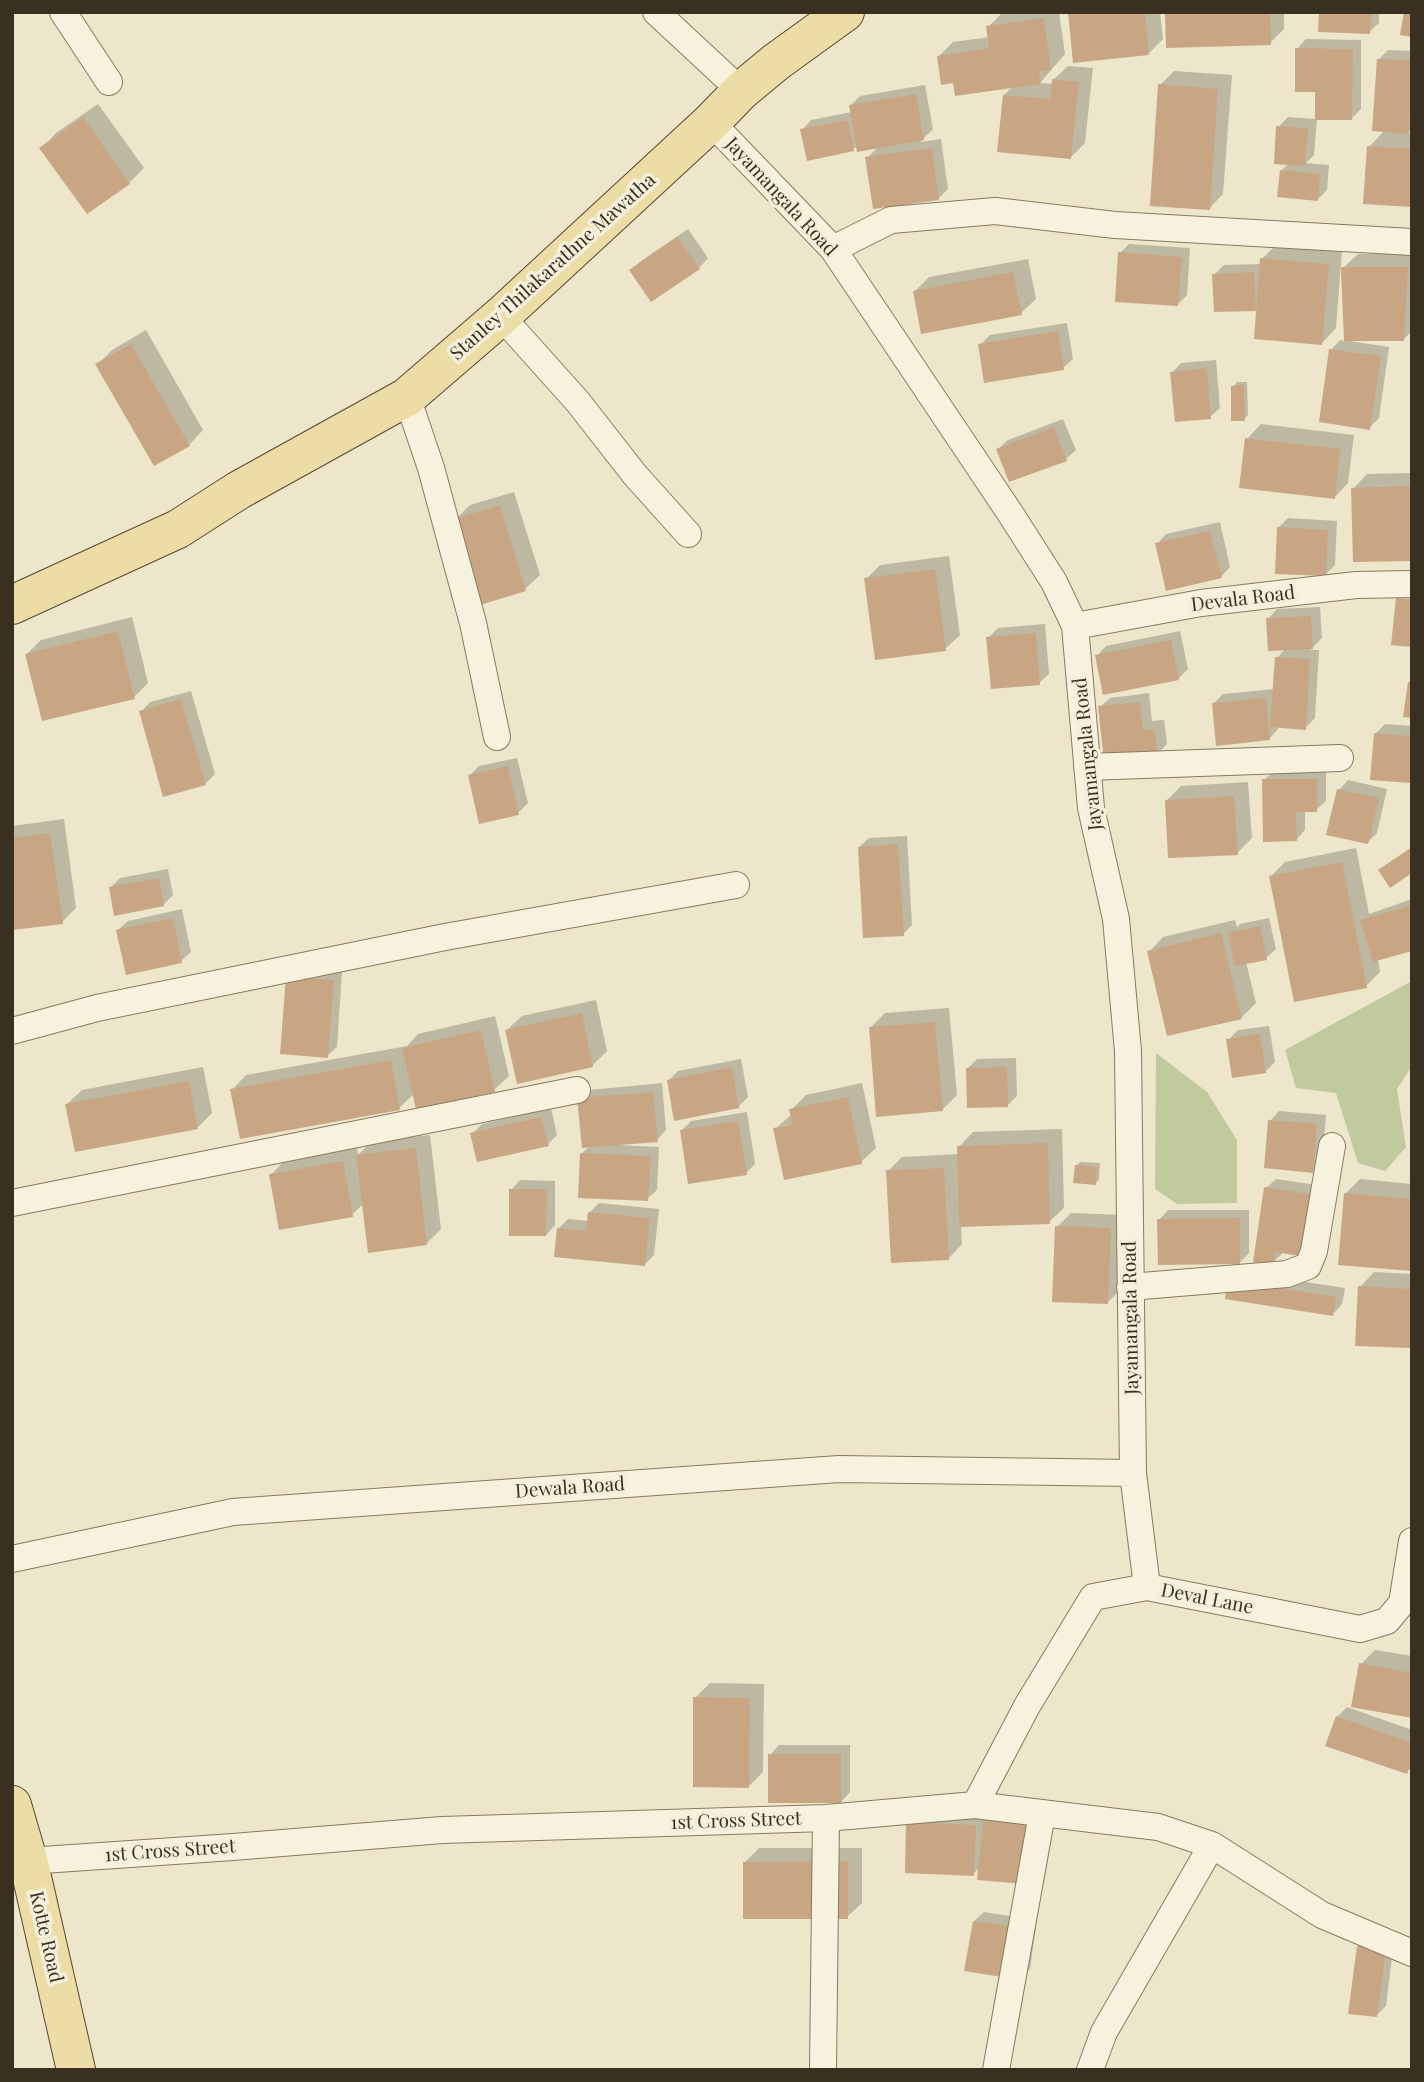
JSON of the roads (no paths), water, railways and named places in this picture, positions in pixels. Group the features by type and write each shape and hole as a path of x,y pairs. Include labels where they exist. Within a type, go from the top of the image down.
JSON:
{"main road":[{"name":"Stanley Thilakarathne Mawatha","path":"12,605 178,529 239,490 407,397 502,316 741,92 776,62 845,12"},
{"name":"Stanley Thilakarathne Mawatha","path":"12,576 172,505 239,490"},
{"name":"Kotte Road","path":"12,1805 20,1861 71,2067"}],"street":[{"path":"63,12 109,82"},
{"path":"656,12 741,92"},
{"name":"Jayamangala Road","path":"711,122 833,249 1010,513 1054,582 1075,626 1091,808 1116,919 1128,1051 1133,1473 1147,1587"},
{"path":"833,249 891,220 995,211 1115,225 1412,242"},
{"path":"502,316 688,534"},
{"path":"407,397 431,468 473,622 497,737"},
{"name":"Devala Road","path":"1075,626 1200,603 1356,585 1412,584"},
{"path":"1087,767 1340,758"},
{"path":"12,1031 97,1008 445,937 736,885"},
{"path":"12,1203 577,1090"},
{"path":"1130,1287 1287,1273 1308,1266 1314,1251 1332,1146"},
{"name":"Dewala Road","path":"12,1559 233,1512 839,1469 1133,1473"},
{"name":"Deval Lane","path":"975,1805 1027,1706 1093,1597 1147,1587 1360,1629 1387,1621 1402,1604 1412,1541"},
{"name":"1st Cross Street","path":"20,1861 442,1830 826,1818 975,1805 1158,1827 1212,1845 1322,1915 1412,1953"},
{"path":"996,2070 1042,1814"},
{"path":"823,2070 826,1818"},
{"path":"1090,2070 1104,2032 1212,1845"}]}
